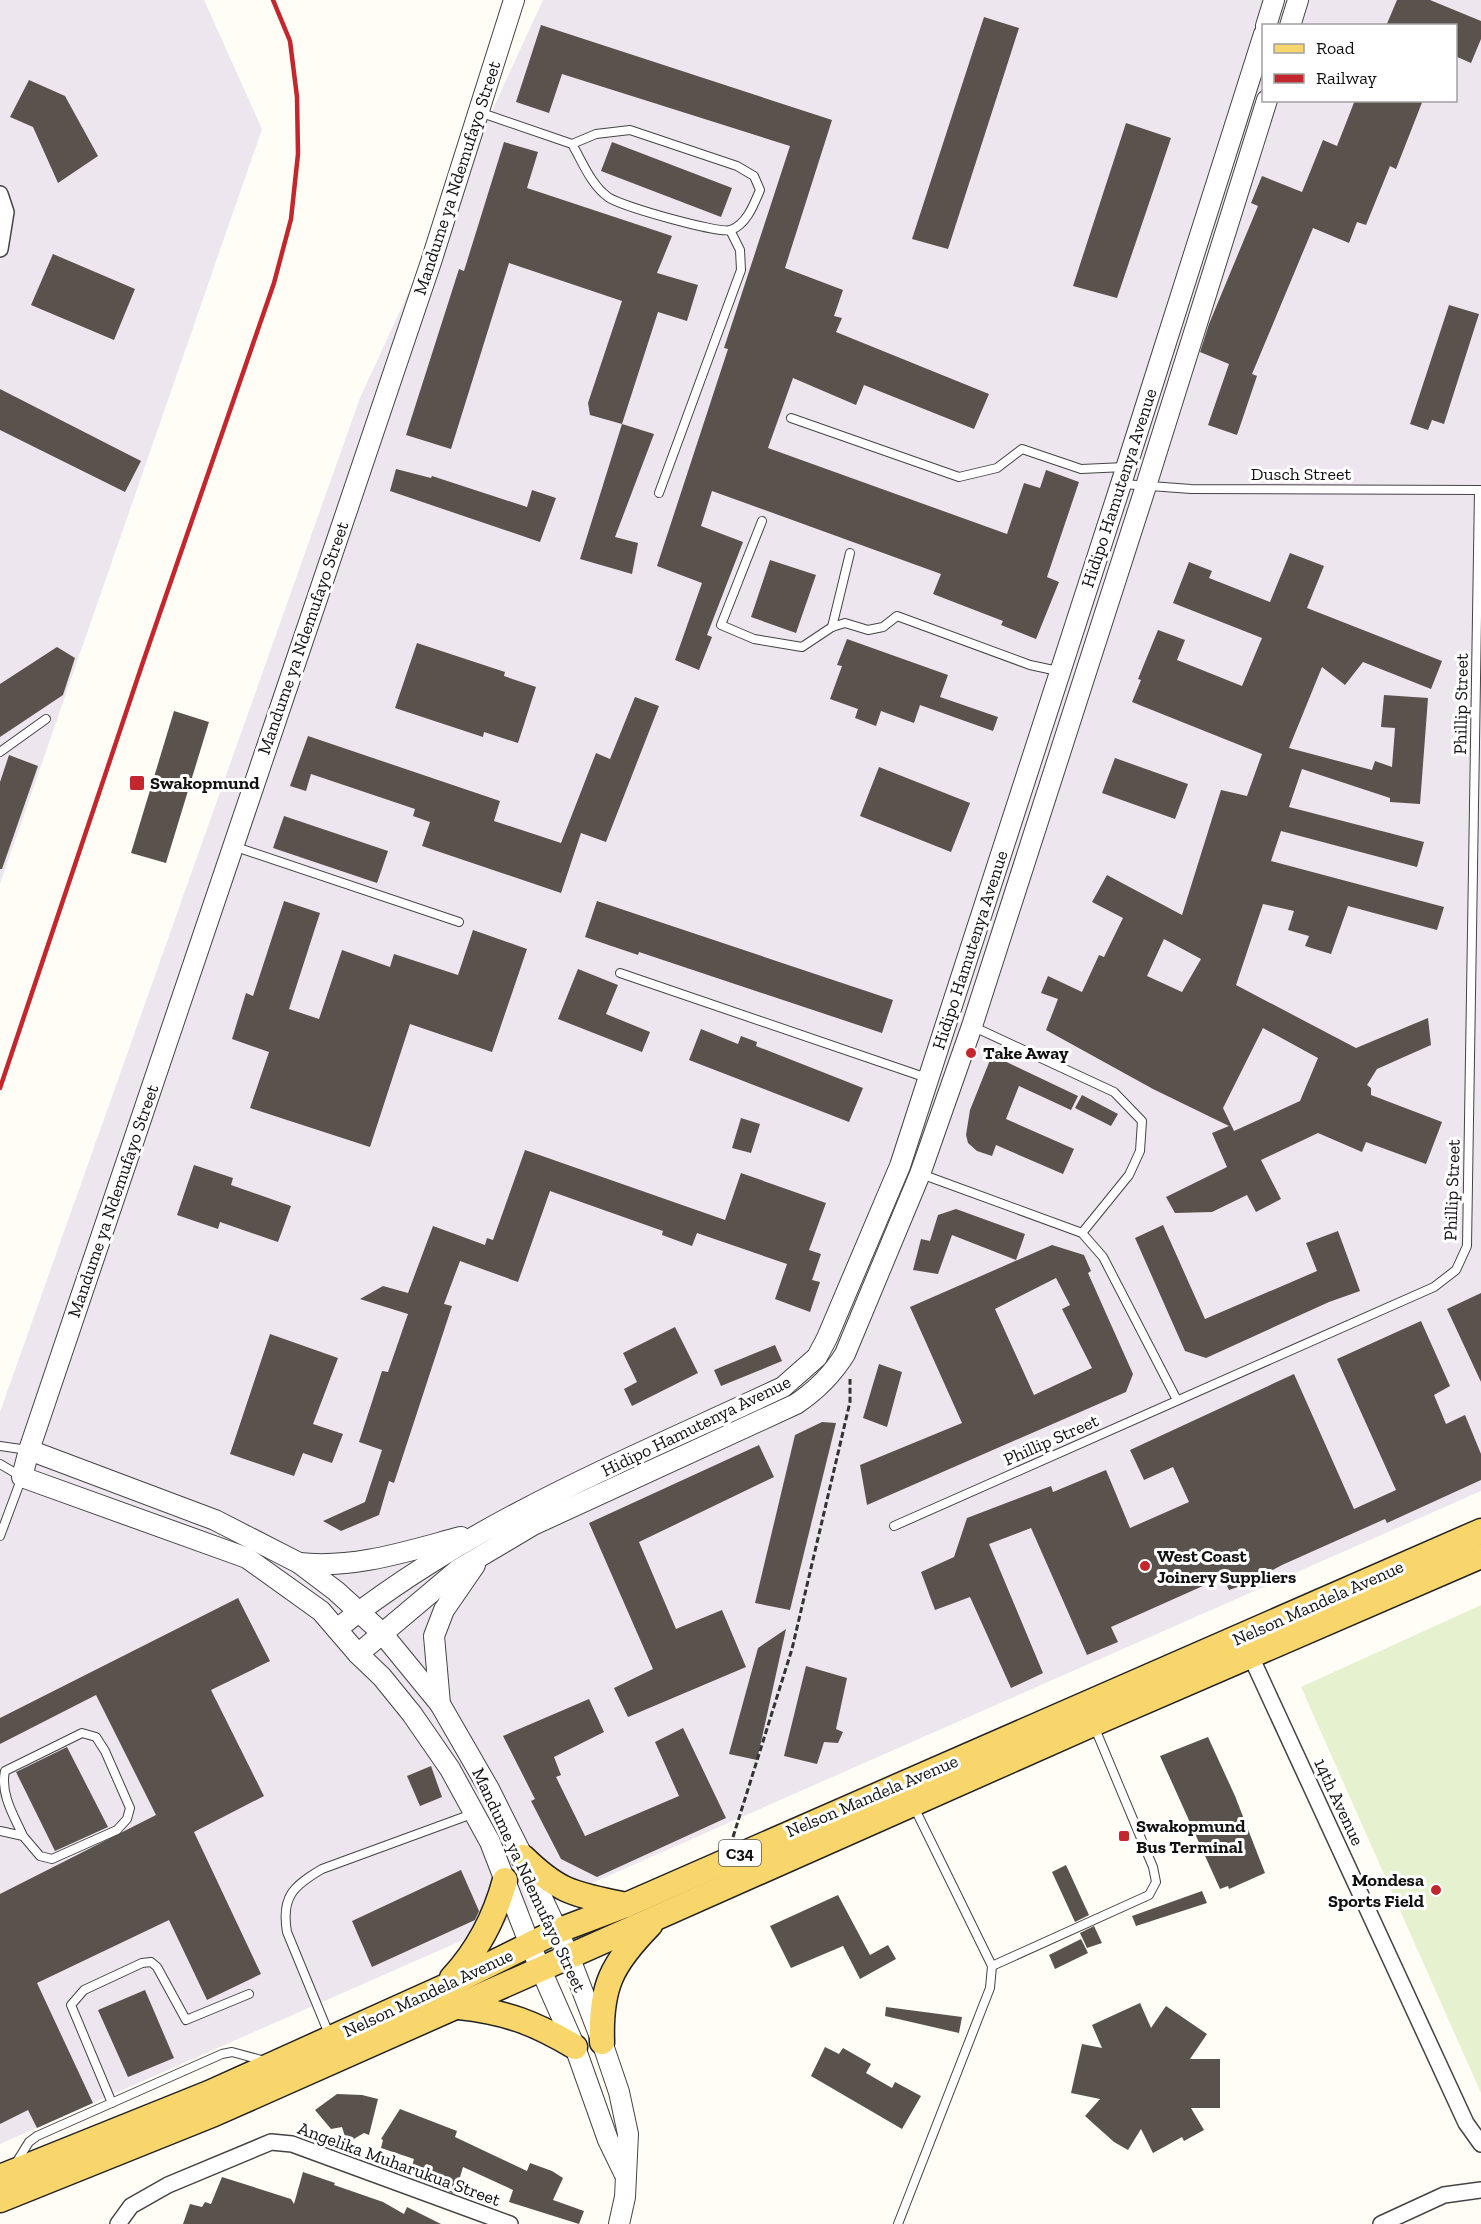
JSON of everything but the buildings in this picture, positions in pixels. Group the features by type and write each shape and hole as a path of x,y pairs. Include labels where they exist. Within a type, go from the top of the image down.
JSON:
{"main road":[{"name":"Nelson Mandela Avenue","path":"0,2200 214,2114 1093,1724 1481,1531"},
{"name":"Nelson Mandela Avenue","path":"4,2175 209,2093 444,1987 557,1931 626,1905 726,1859 1246,1646 1481,1556"},
{"path":"523,1857 548,1881 561,1889 626,1905"},
{"path":"444,1987 471,1957 499,1902 505,1880"},
{"path":"602,2042 601,2012 614,1967 627,1948 658,1917"},
{"path":"458,2007 499,2011 552,2033 575,2046"}],"street":[{"name":"Mandume ya Ndemufayo Street","path":"514,0 431,262 29,1450 215,1521 299,1563 381,1632 440,1704 489,1789 523,1857 569,1956 602,2042 619,2092 628,2134 624,2173 625,2197 619,2224"},
{"path":"1267,24 1274,0"},
{"path":"1291,24 1298,0"},
{"name":"Hidipo Hamutenya Avenue","path":"337,1629 358,1612 480,1532 783,1388 817,1357 900,1166 1124,476 1262,37"},
{"name":"Hidipo Hamutenya Avenue","path":"358,1654 381,1632 459,1569 533,1525 796,1404 817,1390 834,1372 845,1354 920,1174 972,1026 1146,486 1266,102"},
{"path":"0,194 6,212 0,249"},
{"path":"22,1478 29,1450"},
{"name":"Mandume ya Ndemufayo Street","path":"22,1478 248,1558 301,1594 382,1677 412,1714 450,1769 490,1842 540,1970 575,2046 608,2140 624,2173"},
{"path":"299,1563 322,1566 358,1562 480,1532"},
{"path":"440,1704 434,1636 444,1610 484,1554"},
{"name":"14th Avenue","path":"1246,1646 1466,2123 1481,2144"},
{"name":"Angelika Muharukua Street","path":"118,2224 131,2206 168,2185 271,2142 292,2144 510,2224"},
{"path":"1381,2224 1444,2195 1481,2190"}],"lane":[{"path":"479,112 572,144 595,184 608,197 622,204 711,229 730,230 741,223 753,208 760,190 754,176 737,166 630,130 596,134 572,144"},
{"path":"659,493 741,270 740,250 730,230"},
{"name":"Dusch Street","path":"791,418 959,477 997,468 1022,449 1081,469 1124,476 1146,486 1480,490"},
{"name":"Phillip Street","path":"894,1526 1434,1287 1456,1270 1467,1246 1480,490"},
{"path":"762,521 721,626 754,639 802,647 832,627 845,623 868,630 883,627 897,616 1030,665 1060,671"},
{"path":"832,627 850,553"},
{"path":"0,752 46,719"},
{"path":"232,845 459,922"},
{"path":"620,973 928,1078"},
{"path":"972,1026 1114,1092 1142,1122 1140,1151 1128,1174 1082,1233"},
{"path":"900,1166 1082,1233 1103,1257 1177,1400"},
{"path":"0,1446 29,1450"},
{"path":"0,1464 22,1478 0,1536"},
{"path":"992,1966 1149,1895 1156,1882 1153,1867 1093,1724"},
{"path":"0,1831 23,1836 40,1856 52,1859 117,1830 128,1819 130,1808 105,1751 96,1737 82,1733 5,1771 3,1790 23,1836"},
{"path":"898,2224 990,1988 992,1966 913,1805"},
{"path":"330,2038 287,1932 285,1916 289,1896 301,1881 322,1869 474,1814"},
{"path":"112,2103 71,2005 77,1994 142,1963 151,1962 157,1967 186,2020 249,1994"},
{"path":"4,2175 29,2142 37,2136 222,2054 232,2052 275,2063"}],"path":[{"path":"726,1859 792,1649 850,1402 851,1384 845,1354"}],"shaded area":[{"path":"0,0 204,0 262,129 0,884"},
{"path":"543,0 1481,0 1481,1491 0,2144 0,1412 360,398"}],"green space":[{"name":"Mondesa Sports Field","path":"1481,1605 1481,2093 1301,1687"}],"railway":[{"path":"0,1088 143,662 274,283 291,219 298,154 297,97 290,41 273,0"}],"place":[{"name":"Swakopmund","path":"137,783"},
{"name":"Take Away","path":"971,1053"},
{"name":"West Coast Joinery Suppliers","path":"1145,1566"},
{"name":"Swakopmund Bus Terminal","path":"1124,1836"},
{"name":"Mondesa Sports Field","path":"1436,1890"}]}
